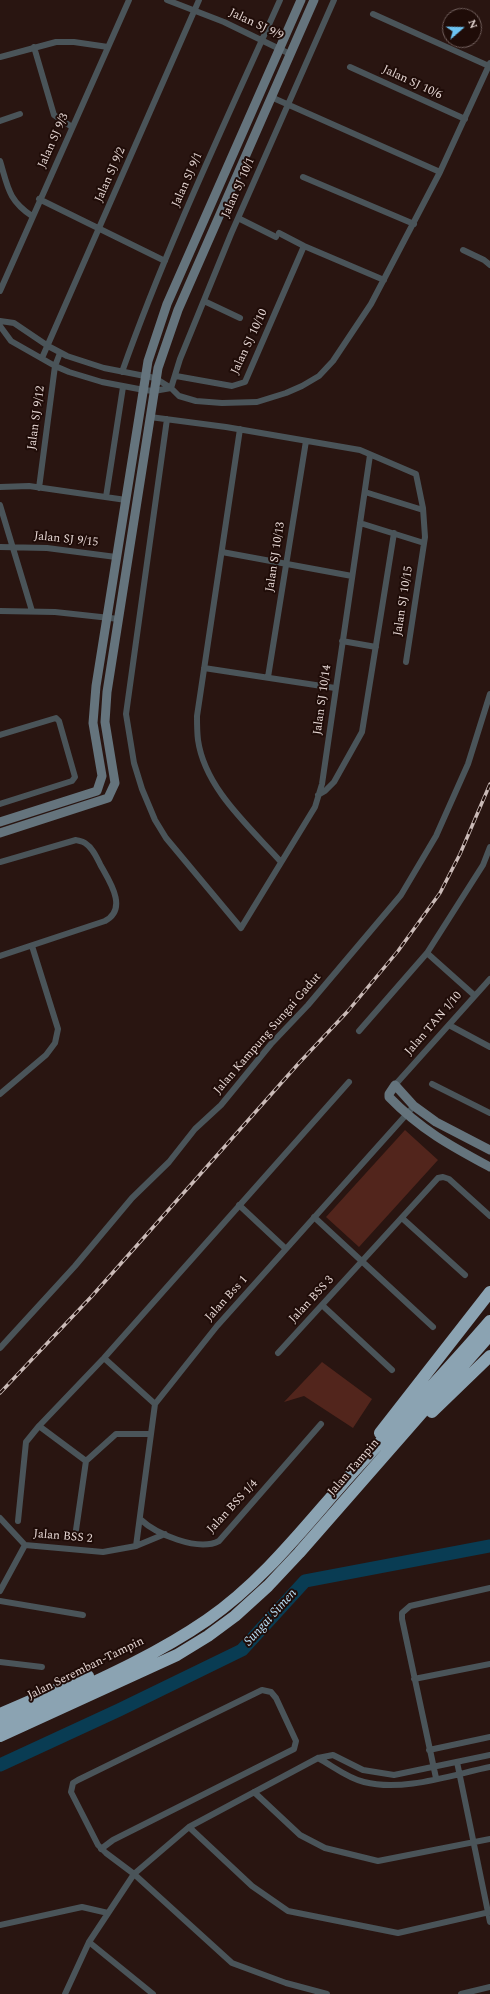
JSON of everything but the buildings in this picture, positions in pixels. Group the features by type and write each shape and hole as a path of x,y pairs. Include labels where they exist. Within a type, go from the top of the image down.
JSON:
{"highway":[{"path":"354,1471 374,1441 490,1292"},
{"name":"Jalan Tampin","path":"354,1471 435,1385 490,1322"},
{"name":"Jalan Tampin","path":"235,1616 268,1586 294,1558 490,1335"},
{"path":"387,1453 398,1446 490,1356"},
{"name":"Jalan Seremban-Tampin","path":"0,1726 116,1673 209,1619 262,1574 292,1544 354,1471"},
{"name":"Jalan Seremban-Tampin","path":"0,1736 177,1655 208,1636 235,1616"},
{"path":"0,1714 109,1667 165,1645"}],"street":[{"name":"Jalan SJ 9/3","path":"0,291 39,199 129,0"},
{"name":"Jalan SJ 9/9","path":"167,0 262,40 290,54"},
{"name":"Jalan SJ 9/2","path":"42,358 199,0"},
{"name":"Jalan SJ 9/1","path":"122,372 144,309 280,0"},
{"path":"0,822 97,791 102,776 92,723 96,686 145,376 167,304 301,0"},
{"path":"0,833 108,798 114,783 105,722 108,692 155,378 178,310 314,0"},
{"name":"Jalan SJ 10/1","path":"171,388 176,376 180,359 238,218 334,0"},
{"path":"0,321 14,323 60,353 104,368 155,378 171,388 179,396 196,401 240,403 272,398 302,386 319,376 333,361 371,304 440,172 490,65 373,14"},
{"path":"0,57 34,47 62,42 108,47"},
{"path":"34,47 54,115 72,126"},
{"name":"Jalan SJ 10/6","path":"350,66 465,119"},
{"path":"271,98 440,172"},
{"path":"0,121 20,114"},
{"path":"0,161 2,172 12,198 19,207 32,216"},
{"path":"303,178 414,224"},
{"path":"39,199 165,261"},
{"path":"238,218 384,280"},
{"name":"Jalan SJ 10/10","path":"176,376 232,386 245,382 304,246"},
{"path":"463,250 484,260 490,265"},
{"path":"204,301 240,318"},
{"path":"0,326 11,342 55,366 84,377 122,387 144,390 154,391 171,388"},
{"name":"Jalan SJ 9/12","path":"39,488 55,366 60,353"},
{"path":"106,497 122,387"},
{"path":"150,417 240,429 306,440 360,450 370,455"},
{"name":"Jalan SJ 10/14","path":"167,419 126,714 134,763 142,789 155,820 166,838 241,928 315,807 335,688 370,455"},
{"path":"240,429 197,716 198,740 203,758 211,777 229,803 281,862"},
{"name":"Jalan SJ 10/13","path":"268,677 306,440"},
{"name":"Jalan SJ 10/15","path":"370,455 416,474 423,510 424,543 406,662"},
{"path":"0,487 39,488 126,500"},
{"path":"365,492 423,510"},
{"path":"0,505 14,546 32,611"},
{"path":"360,523 424,543"},
{"path":"318,795 325,791 334,782 362,732 394,533"},
{"name":"Jalan SJ 9/15","path":"0,547 14,546 47,548 116,557"},
{"path":"222,552 352,576"},
{"path":"0,611 32,611 119,619"},
{"path":"342,641 376,647"},
{"path":"204,668 335,688"},
{"name":"Jalan Kampung Sungai Gadut","path":"0,1348 75,1266 132,1198 169,1162 195,1129 221,1105 271,1044 308,1005 401,894 436,836 465,771 490,694"},
{"path":"0,735 56,718 59,721 67,745 75,777 72,781 0,804"},
{"path":"0,862 76,840 84,842 91,849 112,886 116,898 116,908 111,917 0,956"},
{"path":"359,1031 427,953 483,865 490,847"},
{"path":"0,1094 46,1055 55,1043 58,1029 32,946"},
{"path":"427,953 474,995"},
{"name":"Jalan TAN 1/10","path":"395,1085 474,995 490,979"},
{"path":"448,1025 490,1047"},
{"path":"18,1521 26,1442 39,1426 104,1358 349,1082"},
{"path":"432,1084 490,1113"},
{"path":"490,1150 436,1122 414,1106 395,1085 389,1094 389,1097 406,1115 440,1140 490,1167"},
{"name":"Jalan Bss 1","path":"155,1404 217,1326 414,1106"},
{"name":"Jalan BSS 3","path":"278,1353 438,1178 443,1177 449,1179 490,1216"},
{"path":"240,1205 286,1249"},
{"path":"314,1217 432,1327"},
{"path":"402,1218 465,1275"},
{"path":"322,1305 392,1370"},
{"path":"104,1358 155,1404 136,1546"},
{"name":"Jalan BSS 1/4","path":"140,1519 149,1527 180,1541 212,1545 219,1541 321,1424"},
{"path":"39,1426 86,1460"},
{"path":"76,1530 86,1460 116,1434 151,1434"},
{"name":"Jalan BSS 2","path":"0,1518 25,1545 103,1552 136,1546 165,1534"},
{"path":"0,1591 25,1545"},
{"path":"436,1778 414,1680 402,1613 410,1606 490,1588"},
{"path":"0,1601 83,1615"},
{"path":"0,1662 42,1667"},
{"path":"414,1680 490,1664"},
{"path":"102,1849 113,1840 294,1749 296,1741 274,1694 267,1690 262,1690 73,1783 71,1792 92,1838 102,1849 134,1874 232,1963 286,1983 327,1994"},
{"path":"429,1750 490,1737"},
{"path":"65,1994 89,1942 134,1874 189,1827 318,1758 333,1755 364,1770 394,1775 490,1755"},
{"path":"318,1758 350,1777 378,1785 407,1784 490,1767"},
{"path":"457,1762 490,1922"},
{"path":"254,1792 300,1835 325,1848 378,1862 490,1839"},
{"path":"189,1827 252,1886 288,1911 398,1933 489,1912"},
{"path":"0,1925 82,1907 108,1913"},
{"path":"89,1942 153,1994"},
{"path":"461,1994 490,1988"}],"shaded area":[{"path":"405,1130 438,1160 359,1247 326,1217"},
{"path":"322,1362 372,1399 353,1428 304,1396 284,1402"}],"waterway":[{"name":"Sungai Simen","path":"0,1765 119,1710 242,1650 305,1581 490,1546"}],"railway":[{"path":"0,1393 92,1296 299,1063 348,1011 398,951 440,893 460,854 490,784"}]}
